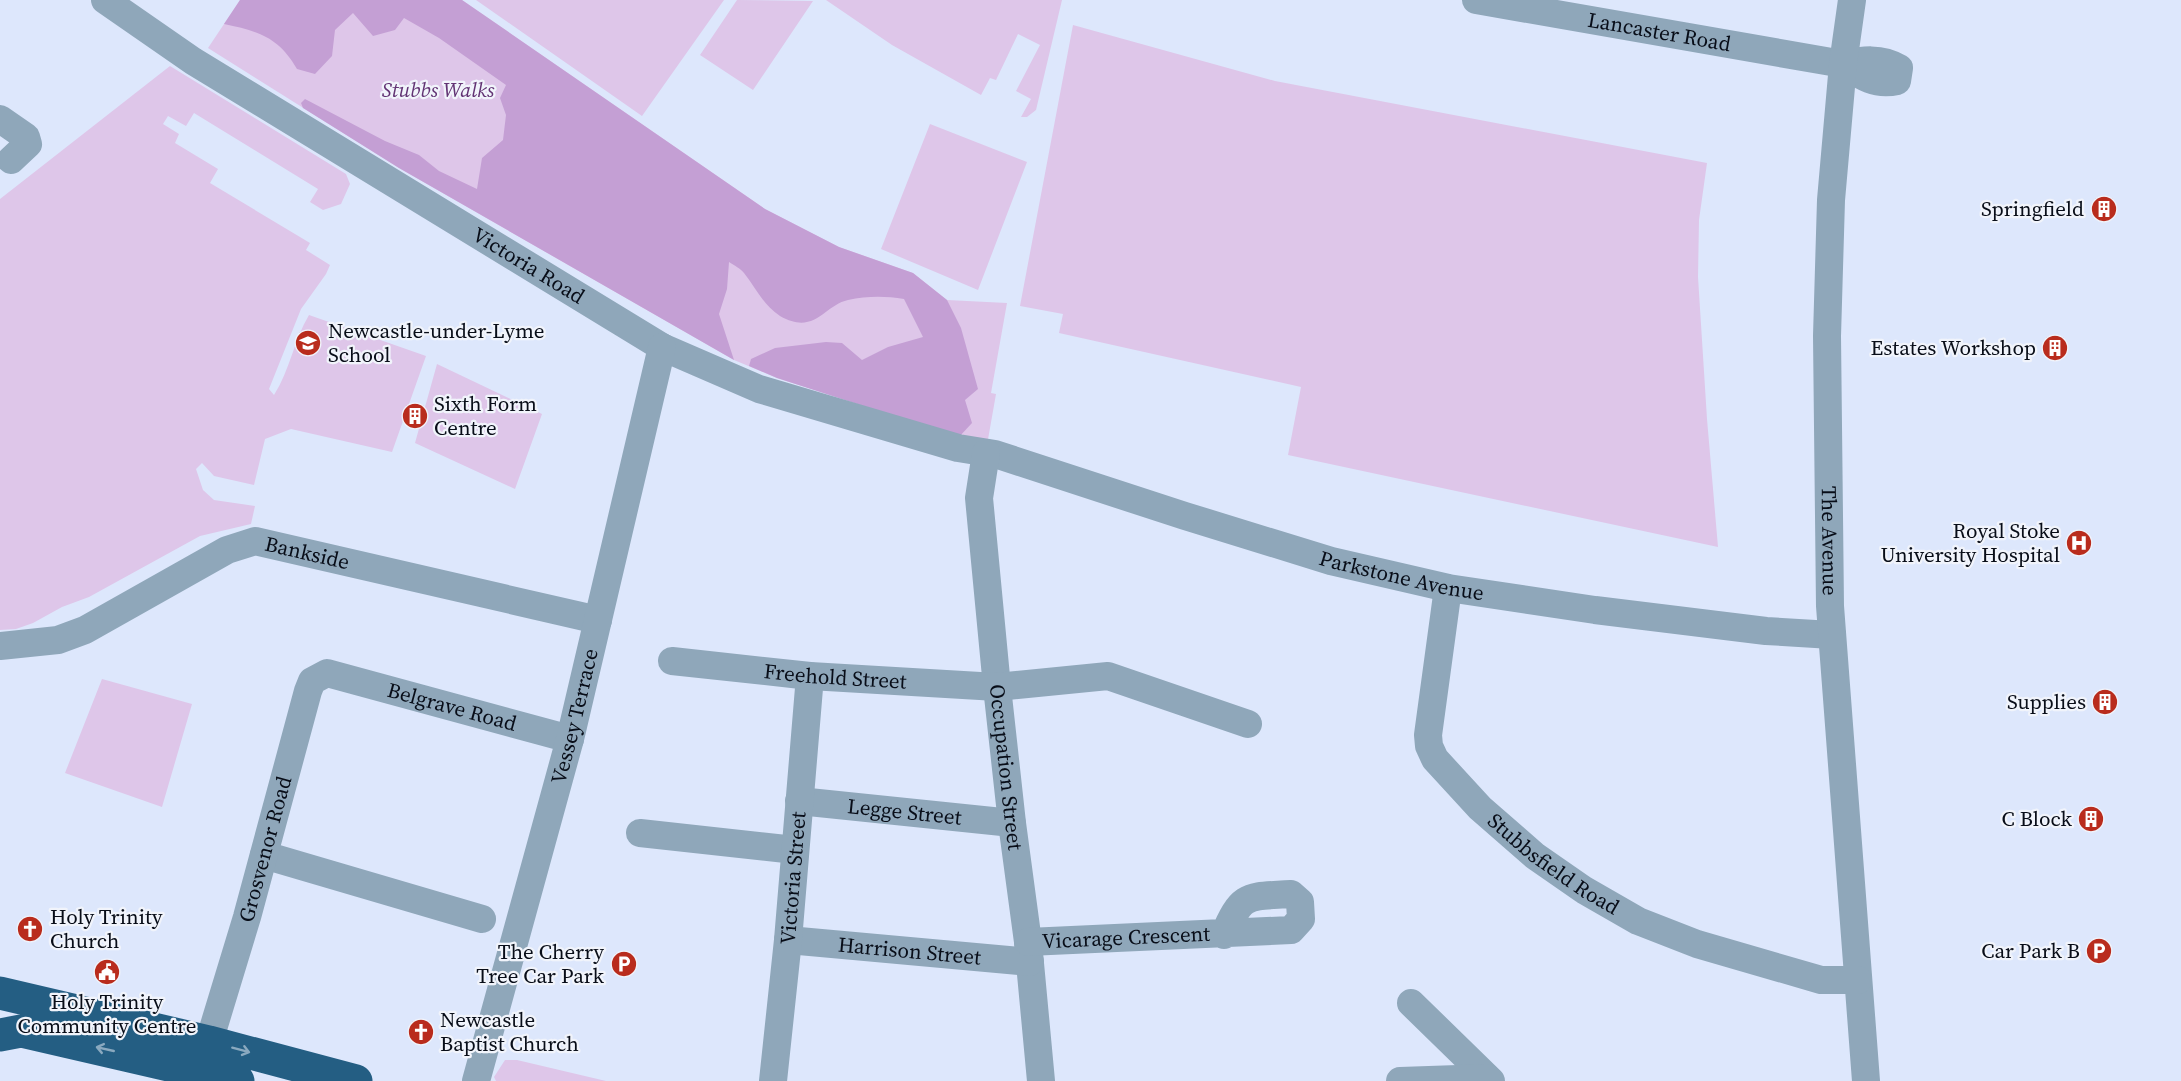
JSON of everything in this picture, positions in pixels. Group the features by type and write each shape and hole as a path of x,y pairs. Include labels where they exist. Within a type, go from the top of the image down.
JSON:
{"highway":[{"path":"0,993 209,1042 356,1081"},
{"path":"0,1035 21,1031 238,1081"}],"street":[{"name":"Victoria Road","path":"105,0 193,61 662,347 759,389 958,448 986,453"},
{"name":"Lancaster Road","path":"1476,0 1843,64"},
{"name":"The Avenue","path":"1852,0 1843,64 1831,200 1827,336 1830,606 1866,1081"},
{"path":"0,119 27,137 28,144 4,166"},
{"name":"Vessey Terrace","path":"476,1081 570,739 662,347"},
{"name":"Parkstone Avenue","path":"986,453 1331,561 1448,588 1640,616 1766,631 1832,635"},
{"name":"Occupation Street","path":"986,453 979,498 997,687 1029,952 1041,1081"},
{"name":"Bankside","path":"0,646 58,640 85,630 227,550 255,541 596,627"},
{"name":"Stubbsfield Road","path":"1448,588 1428,735 1429,746 1436,759 1480,808 1535,856 1574,884 1638,921 1697,944 1821,980 1858,980"},
{"name":"Freehold Street","path":"672,662 810,676 997,687 1108,676 1248,724"},
{"name":"Belgrave Road","path":"323,670 570,739"},
{"name":"Grosvenor Road","path":"209,1042 264,855 308,691 312,681 323,670"},
{"name":"Victoria Street","path":"780,1080 788,940 810,676"},
{"name":"Legge Street","path":"799,801 1012,823"},
{"path":"640,833 795,850"},
{"path":"264,855 482,919"},
{"name":"Vicarage Crescent","path":"1029,952 1224,935"},
{"name":"Harrison Street","path":"788,940 1029,952"},
{"path":"1412,1003 1489,1079"},
{"path":"1400,1081 1489,1079"}],"green space":[{"name":"Stubbs Walks","path":"240,0 462,0 765,209 839,247 913,273 947,300 1007,303 991,393 996,394 987,445 777,378 734,360 399,168 208,48"},
{"path":"476,0 724,0 642,116"},
{"path":"737,0 813,1 753,90 700,55"},
{"path":"826,0 1062,0 1036,110 1027,117 1021,117 1031,99 1016,91 1040,45 1018,34 996,80 990,78 981,95 892,45"},
{"path":"1073,25 1275,81 1707,163 1699,220 1698,277 1718,547 1288,455 1301,387 1059,333 1063,314 1020,306"},
{"path":"170,66 346,174 350,184 341,204 323,210 310,202 318,189 194,113 186,126 168,116 163,124 179,134 175,143 218,169 210,183 310,243 306,250 330,265 301,309 269,389 274,395 309,315 426,356 392,452 291,429 265,439 254,485 214,476 202,463 196,469 203,490 214,500 255,506 251,524 200,536 89,597 62,607 33,623 16,629 0,630 0,199"},
{"path":"930,124 1027,162 978,290 881,249"},
{"path":"437,364 542,414 515,489 415,443"},
{"path":"102,679 192,704 162,807 65,773"},
{"path":"505,1060 517,1060 606,1081 496,1081 494,1077"}],"shaded area":[{"name":"Stubbs Walks","path":"240,0 462,0 765,209 839,247 913,273 947,300 961,328 978,389 965,400 972,423 959,437 777,378 749,366 751,359 775,348 826,342 842,343 862,360 888,347 923,337 904,299 876,297 848,300 811,321 802,323 792,321 780,316 769,307 743,272 729,262 727,289 719,314 734,360 399,168 303,108 301,103 305,99 385,141 419,155 439,171 477,189 482,158 503,140 506,115 500,98 506,85 439,38 404,18 395,30 373,36 353,13 335,30 332,56 315,74 297,69 283,49 266,37 247,29 224,24"}],"place":[{"name":"Springfield","path":"2104,209"},
{"name":"Newcastle-under-Lyme School","path":"308,343"},
{"name":"Estates Workshop","path":"2055,348"},
{"name":"Sixth Form Centre","path":"415,416"},
{"name":"Royal Stoke University Hospital","path":"2079,543"},
{"name":"Supplies","path":"2105,702"},
{"name":"C Block","path":"2091,819"},
{"name":"Holy Trinity Church","path":"30,929"},
{"name":"Car Park B","path":"2099,951"},
{"name":"The Cherry Tree Car Park","path":"624,964"},
{"name":"Holy Trinity Community Centre","path":"107,972"},
{"name":"Newcastle Baptist Church","path":"421,1032"}]}
